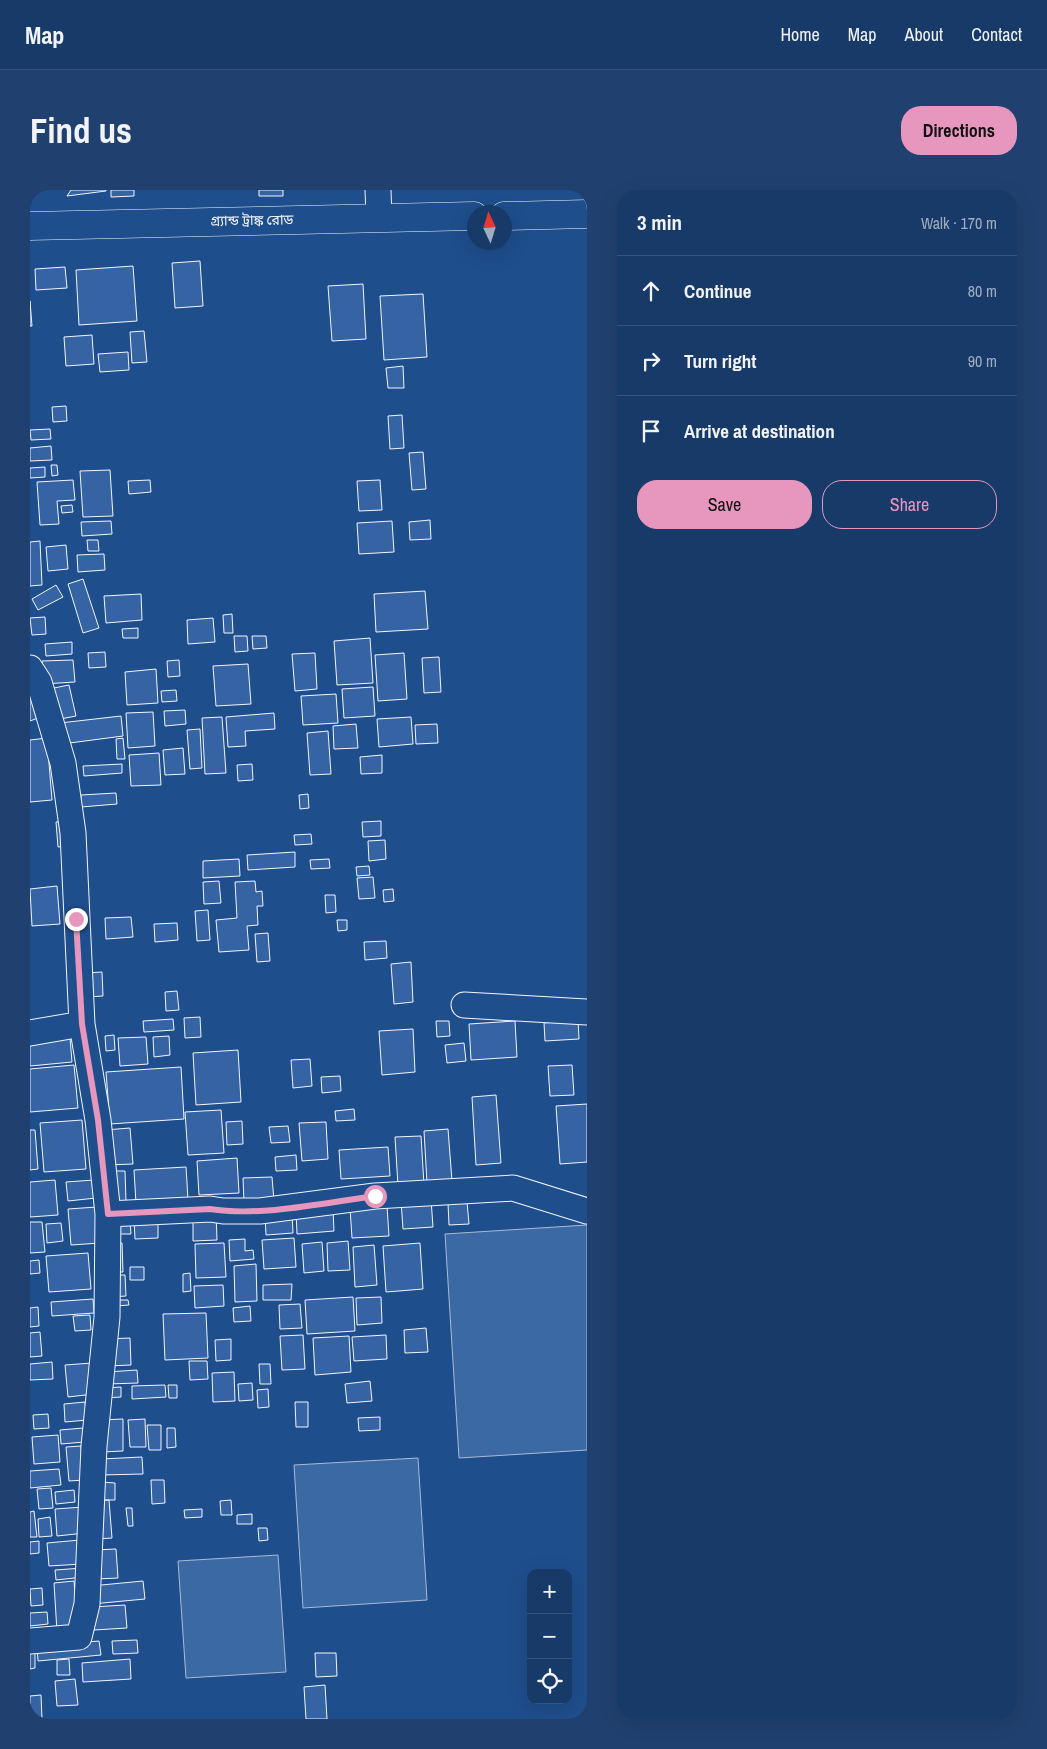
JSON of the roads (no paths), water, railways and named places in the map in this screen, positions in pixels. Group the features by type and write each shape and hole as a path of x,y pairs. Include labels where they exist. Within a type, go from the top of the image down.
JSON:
{"highway":[{"path":"512,216 587,214"},
{"name":"গ্র্যান্ড ট্রাঙ্ক রোড","path":"30,226 467,216"}],"street":[{"path":"378,190 379,217"},
{"path":"30,668 39,682 63,763 73,833 82,1024 98,1120 108,1214 107,1316 94,1446 87,1604 79,1637 30,1641"},
{"path":"464,1006 587,1012"},
{"path":"30,1032 82,1024"},
{"path":"108,1214 210,1209 260,1211 375,1196 514,1188 587,1212"}],"water":[{"path":"587,1225 587,1450 459,1458 445,1234"},
{"path":"418,1458 427,1600 303,1608 294,1465"},
{"path":"278,1555 286,1672 186,1678 178,1561"}]}
